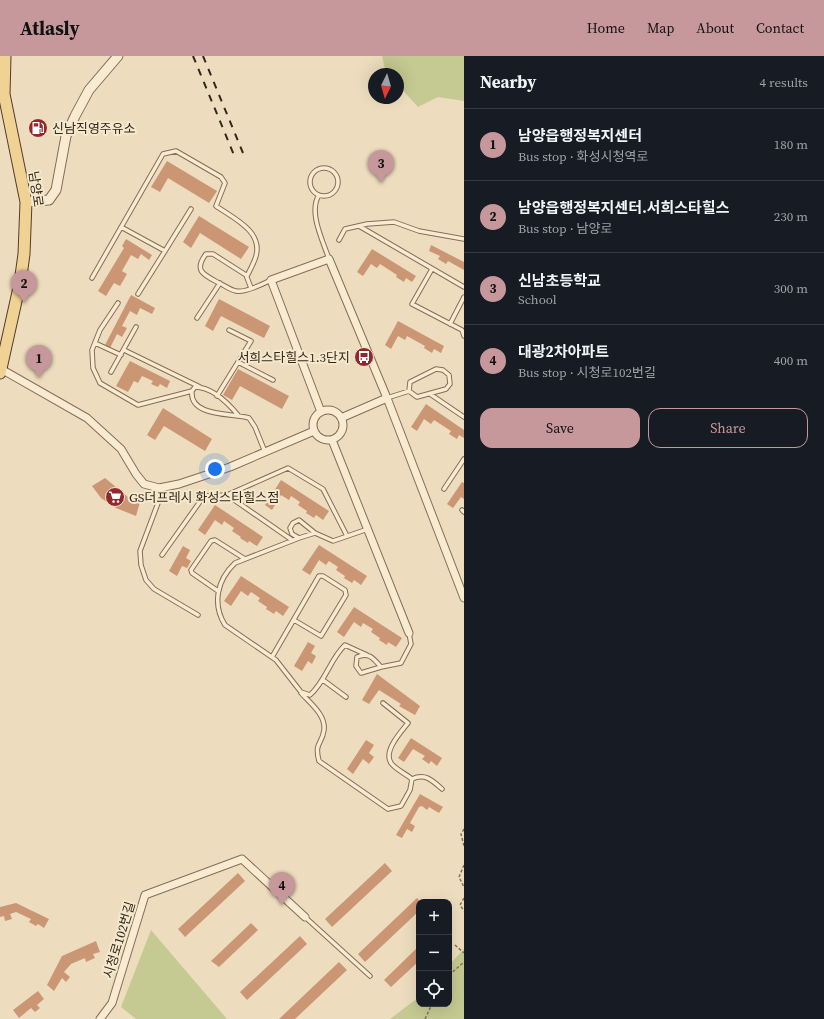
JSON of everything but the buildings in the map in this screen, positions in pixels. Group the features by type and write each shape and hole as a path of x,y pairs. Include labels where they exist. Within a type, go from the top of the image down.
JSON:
{"main road":[{"name":"남양로","path":"1,371 15,312 21,276 24,254 26,202 4,94 5,56"}],"street":[{"path":"26,202 49,200 56,190 66,136 75,116 88,90 118,56"},
{"path":"321,412 271,280 329,259 387,398 464,598"},
{"path":"1,371 87,418 121,449 144,484 159,488 179,484 230,467 314,431"},
{"path":"341,418 387,398"},
{"path":"332,411 341,418 342,430 339,436 332,440 320,438 314,431 313,422 321,412 332,411"},
{"path":"332,440 409,633"},
{"name":"시청로102번길","path":"100,1019 112,1003 145,895 242,859 305,917"}],"lane":[{"path":"92,278 163,154 176,151 221,177 225,183 216,206 253,233 257,244 256,256 246,276"},
{"path":"326,168 334,172 338,181 337,186 332,193 324,196 319,195 310,185 311,176 317,169 326,168"},
{"path":"319,195 317,199 316,212 329,259"},
{"path":"138,294 191,209"},
{"path":"339,240 345,230 359,226 394,222 419,231 464,239"},
{"path":"359,226 464,287"},
{"path":"121,227 165,251"},
{"path":"250,288 246,276 212,254 206,254 200,265 200,270 206,276 236,292 250,288 271,280"},
{"path":"432,269 412,304 462,330 464,336"},
{"path":"197,318 220,283"},
{"path":"450,324 464,297"},
{"path":"118,303 100,330 92,350 93,368 100,383 138,405 192,391 195,387 201,387"},
{"path":"110,372 124,350 136,326"},
{"path":"217,396 251,341 230,330"},
{"path":"95,343 121,355"},
{"path":"124,350 201,387 226,401 238,415"},
{"path":"238,362 273,380"},
{"path":"436,369 443,370 449,375 450,384 446,390 417,397 409,391 410,382 436,369"},
{"path":"192,391 191,398 194,404 200,407 214,413 238,415 249,418 255,427 265,452"},
{"path":"387,398 409,391"},
{"path":"430,394 464,417"},
{"path":"444,489 464,459"},
{"path":"459,467 464,470"},
{"path":"162,555 204,496 226,495 288,468 323,489 347,536"},
{"path":"164,487 140,551 141,565 146,580 154,589 198,615"},
{"path":"226,495 292,540"},
{"path":"299,538 292,534 290,528 293,523 299,520 315,533 333,541 368,529"},
{"path":"315,533 245,558 235,563 227,570 218,591 217,606 220,618 225,625 282,665 301,692 321,715 324,730 316,750 319,761 388,809 401,806 410,790 412,779"},
{"path":"218,591 192,573 191,570 211,541 215,540 245,558"},
{"path":"272,657 319,576 323,576 345,590 346,595 322,636 294,620"},
{"path":"367,655 364,654 357,657 356,666 361,672 368,672 381,667 401,663 411,644 409,633"},
{"path":"301,692 310,694 319,686 338,652 345,645 371,656 381,667"},
{"path":"323,680 346,697"},
{"path":"382,703 408,723 391,748 389,755 391,763 412,779"},
{"path":"412,779 418,776 426,776 442,789"},
{"path":"305,917 370,976"}],"path":[{"path":"464,829 461,834 464,846"},
{"path":"464,865 459,877 464,887"},
{"path":"464,898 460,905 464,911"},
{"path":"455,946 464,953"},
{"path":"452,972 464,962"},
{"path":"425,1019 431,1007"}],"green space":[{"path":"382,56 464,56 464,101 438,97 418,107 404,92 404,68 385,68"},
{"path":"151,930 227,1019 136,1019 121,1007"},
{"path":"464,949 464,1019 390,1019 416,999 416,1007 452,1007 452,962"}],"railway":[{"path":"193,56 234,155"},
{"path":"203,56 243,153"}],"place":[{"name":"신남직영주유소","path":"38,128"},
{"name":"신남초등학교","path":"381,183"},
{"name":"남양읍행정복지센터.서희스타힐스","path":"24,303"},
{"name":"서희스타힐스1.3단지","path":"364,357"},
{"name":"남양읍행정복지센터","path":"39,378"},
{"name":"GS더프레시 화성스타힐스점","path":"115,497"},
{"name":"대광2차아파트","path":"282,905"}]}
